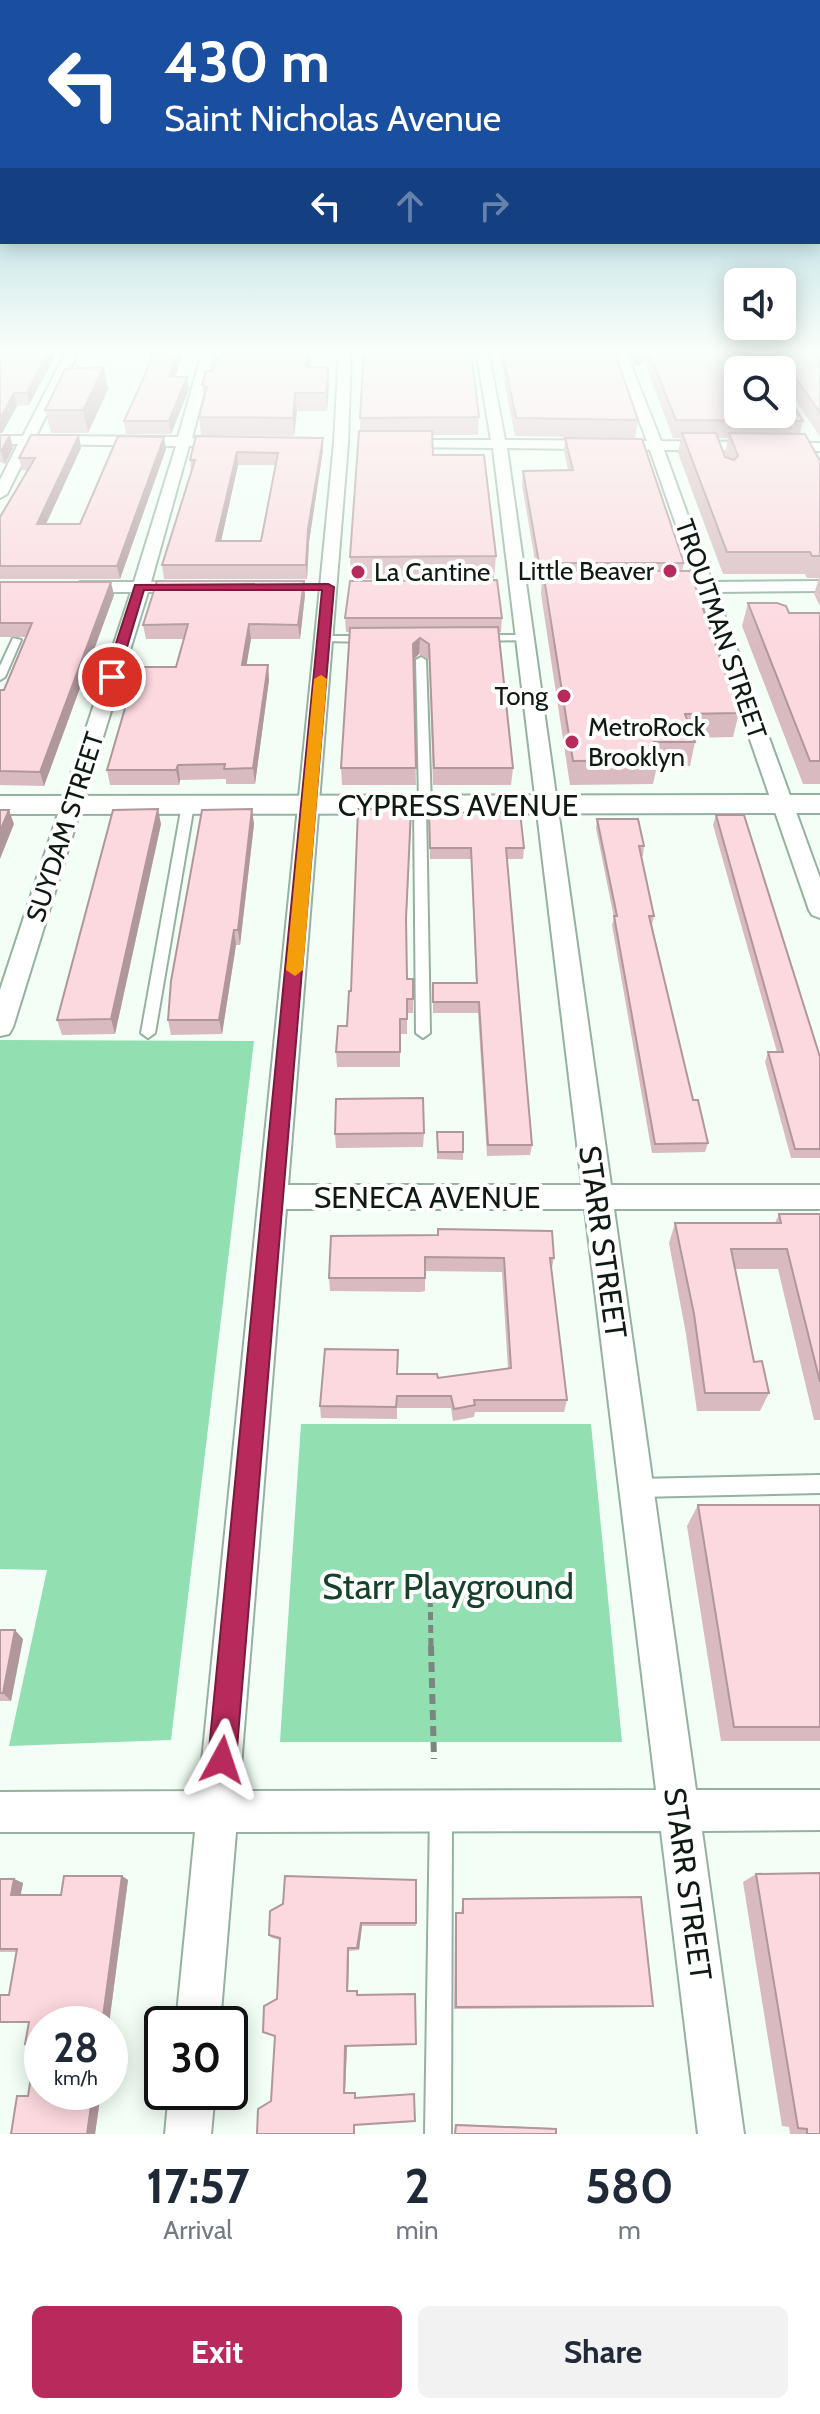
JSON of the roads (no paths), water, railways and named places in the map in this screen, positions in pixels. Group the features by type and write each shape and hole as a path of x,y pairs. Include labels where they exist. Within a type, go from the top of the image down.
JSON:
{"main road":[{"name":"CYPRESS AVENUE","path":"0,805 820,804"}],"street":[{"path":"0,494 24,450"},
{"name":"SUYDAM STREET","path":"0,1027 73,805 182,450"},
{"path":"200,2006 341,450"},
{"name":"STARR STREET","path":"500,450 721,2134"},
{"name":"TROUTMAN STREET","path":"657,450 783,804 814,874 820,910"},
{"path":"711,450 818,450"},
{"path":"736,586 738,596 749,604"},
{"path":"640,587 820,586"},
{"path":"61,587 203,587"},
{"name":"SENECA AVENUE","path":"275,1197 820,1197"},
{"path":"0,1812 820,1810"},
{"path":"188,2134 190,2110"}],"lane":[{"path":"324,638 372,638"},
{"path":"478,638 523,638"},
{"path":"0,677 16,640"},
{"path":"421,660 423,1033"},
{"path":"148,1033 188,805"},
{"path":"636,1488 820,1484"},
{"path":"438,2134 441,1812"}],"place":[{"name":"Little Beaver","path":"670,571"},
{"name":"La Cantine","path":"358,572"},
{"name":"Tong","path":"564,696"},
{"name":"MetroRock Brooklyn","path":"572,742"}],"park label":[{"name":"Starr Playground","path":"448,1586"}]}
